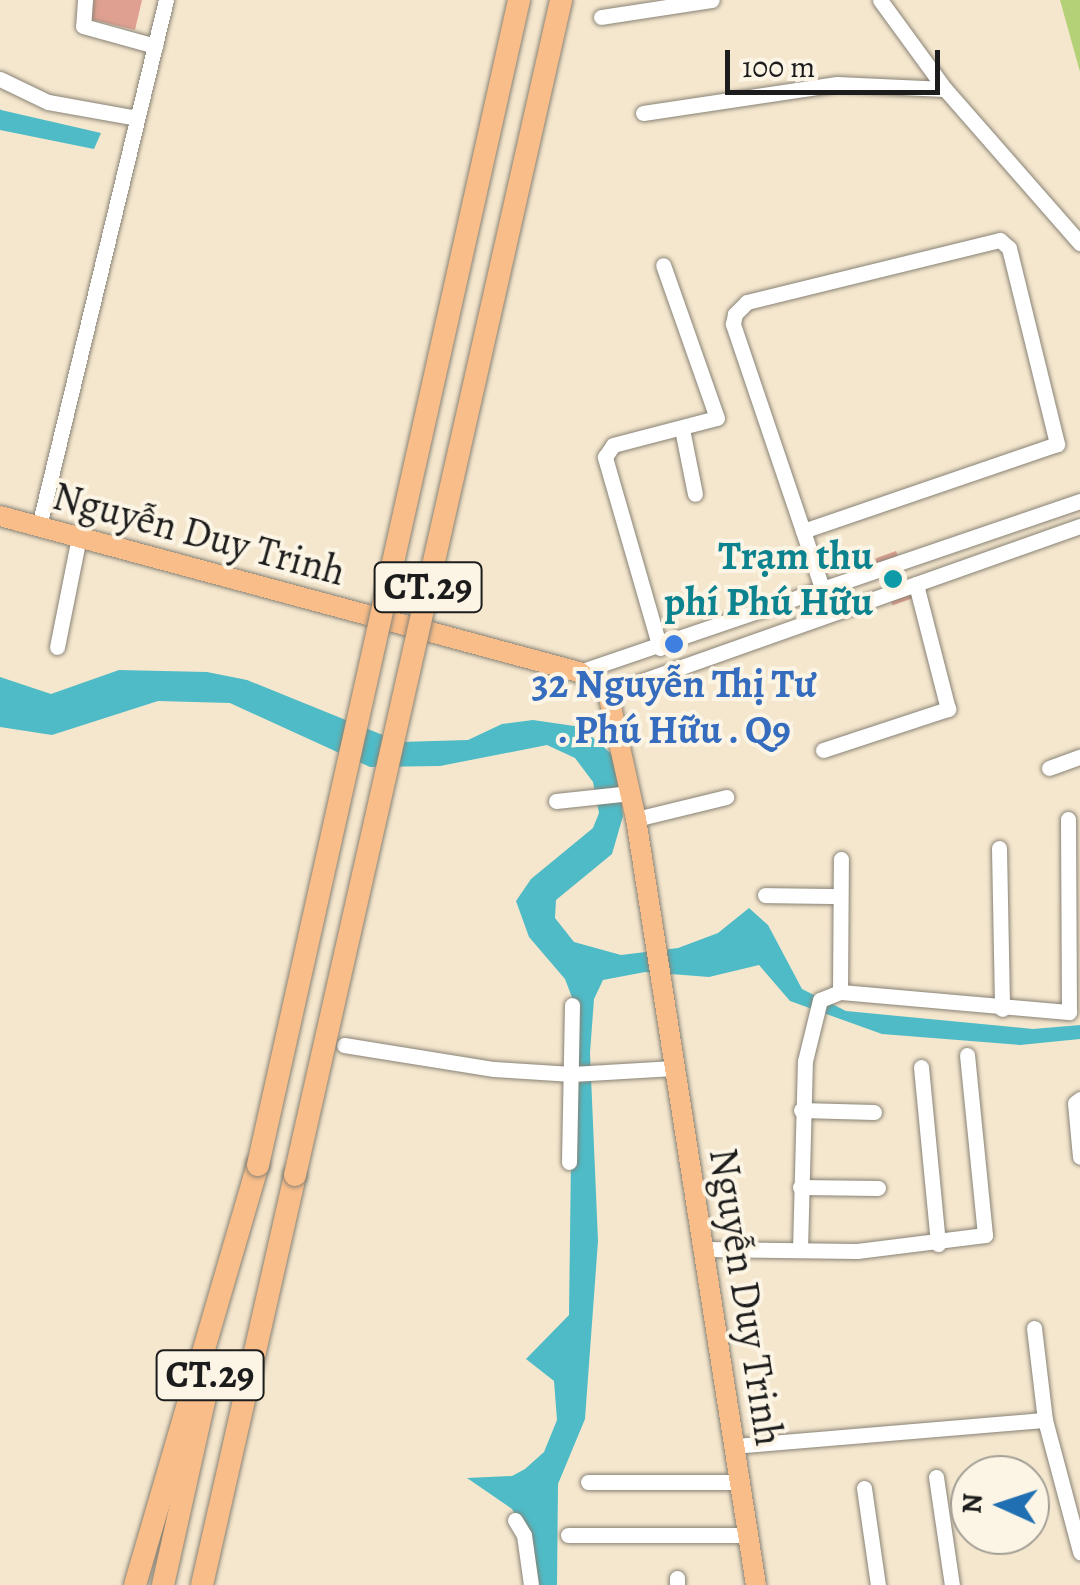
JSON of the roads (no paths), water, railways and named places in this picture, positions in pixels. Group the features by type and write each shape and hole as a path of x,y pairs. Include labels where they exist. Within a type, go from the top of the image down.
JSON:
{"highway":[{"name":"CT.29","path":"162,1585 519,0"},
{"name":"CT.29","path":"206,1585 561,0"},
{"path":"135,1585 258,1165"}],"main road":[{"name":"Nguyễn Duy Trinh","path":"0,516 580,672 608,693"},
{"path":"608,693 636,819"},
{"name":"Nguyễn Duy Trinh","path":"636,819 756,1585"}],"street":[{"path":"84,0 84,26 155,46"},
{"path":"39,526 166,0"},
{"path":"601,18 712,0"},
{"path":"880,0 945,89 1080,243"},
{"path":"0,79 48,102 137,118"},
{"path":"643,113 837,84 945,89"},
{"path":"803,531 1058,444 1009,248 1000,240 746,302 735,314 733,324 823,591"},
{"path":"660,648 606,451 714,422 718,410 663,265"},
{"path":"682,429 695,494"},
{"path":"580,672 660,648 1080,501"},
{"path":"608,693 1080,526"},
{"path":"57,647 79,537"},
{"path":"823,750 948,709 916,584"},
{"path":"1049,768 1080,758"},
{"path":"556,801 631,793"},
{"path":"636,819 726,797"},
{"path":"800,1250 801,1110 810,1028 820,1000 840,992 1062,1015 1072,1008 1068,820"},
{"path":"999,848 1002,1009"},
{"path":"840,992 841,859"},
{"path":"765,894 840,896"},
{"path":"569,1162 572,1004"},
{"path":"344,1046 440,1065 571,1074 674,1068"},
{"path":"703,1250 938,1244 985,1235 967,1055"},
{"path":"922,1068 938,1244"},
{"path":"1080,1099 1075,1103 1080,1157"},
{"path":"801,1110 874,1112"},
{"path":"800,1187 878,1188"},
{"path":"1034,1328 1045,1420 1080,1552"},
{"path":"734,1446 1045,1420"},
{"path":"936,1478 952,1585"},
{"path":"588,1482 740,1482"},
{"path":"864,1488 878,1585"},
{"path":"514,1520 524,1534 531,1585"},
{"path":"568,1535 748,1535"}],"water":[{"path":"0,109 101,133 94,149 0,130"},
{"path":"119,670 207,672 247,680 400,742 468,740 502,724 533,720 581,727 616,758 623,816 612,854 556,900 555,918 574,942 621,955 678,948 718,933 749,908 768,925 802,989 846,1011 1033,1029 1080,1025 1080,1039 1020,1045 882,1034 790,1001 759,965 709,977 645,972 603,980 594,999 590,1053 598,1241 585,1419 558,1484 557,1585 533,1585 526,1532 512,1509 467,1478 512,1476 525,1469 544,1452 557,1420 554,1381 526,1359 569,1315 573,1000 565,979 529,937 516,901 531,879 593,828 599,813 593,782 575,758 547,745 440,766 370,767 230,703 158,701 52,735 0,727 0,677 51,694"}],"place":[{"name":"Trạm thu phí Phú Hữu","path":"893,579"},
{"name":"32 Nguyễn Thị Tư . Phú Hữu . Q9","path":"674,644"}]}
